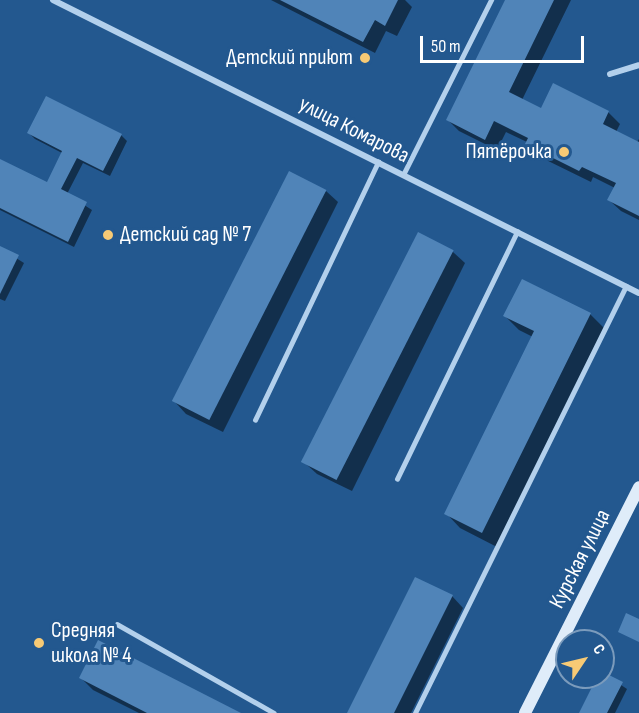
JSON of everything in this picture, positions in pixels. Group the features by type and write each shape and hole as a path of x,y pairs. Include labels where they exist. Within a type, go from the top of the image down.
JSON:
{"main road":[{"name":"Курская улица","path":"525,713 639,487"}],"street":[{"name":"улица Комарова","path":"53,0 639,293"},
{"path":"610,75 639,65"}],"lane":[{"path":"403,175 491,0"},
{"path":"255,420 378,162"},
{"path":"397,479 517,232"},
{"path":"415,713 626,286"},
{"path":"117,624 274,713"}],"building":[{"path":"280,0 398,0 385,26 375,20 363,42"},
{"path":"505,0 554,0 509,92 541,108 553,83 609,111 603,124 639,142 639,216 607,200 616,183 582,167 579,171 525,144 528,138 494,121 485,140 446,120"},
{"path":"46,96 122,134 103,171 77,158 61,189 87,202 68,242 0,208 0,159 47,182 62,151 27,133"},
{"path":"289,171 326,190 209,420 172,401"},
{"path":"418,232 454,250 337,480 301,462"},
{"path":"0,246 19,255 0,294"},
{"path":"522,279 591,313 482,533 444,514 534,331 503,316"},
{"path":"415,577 453,595 394,713 347,713"},
{"path":"626,613 639,619 639,642 618,632"},
{"path":"98,640 241,713 147,713 79,678"},
{"path":"615,678 623,682 607,713 579,713 591,689 615,689"}],"place":[{"name":"Детский приют","path":"365,58"},
{"name":"Пятёрочка","path":"564,152"},
{"name":"Детский сад № 7","path":"108,235"},
{"name":"Средняя школа № 4","path":"39,643"}]}
